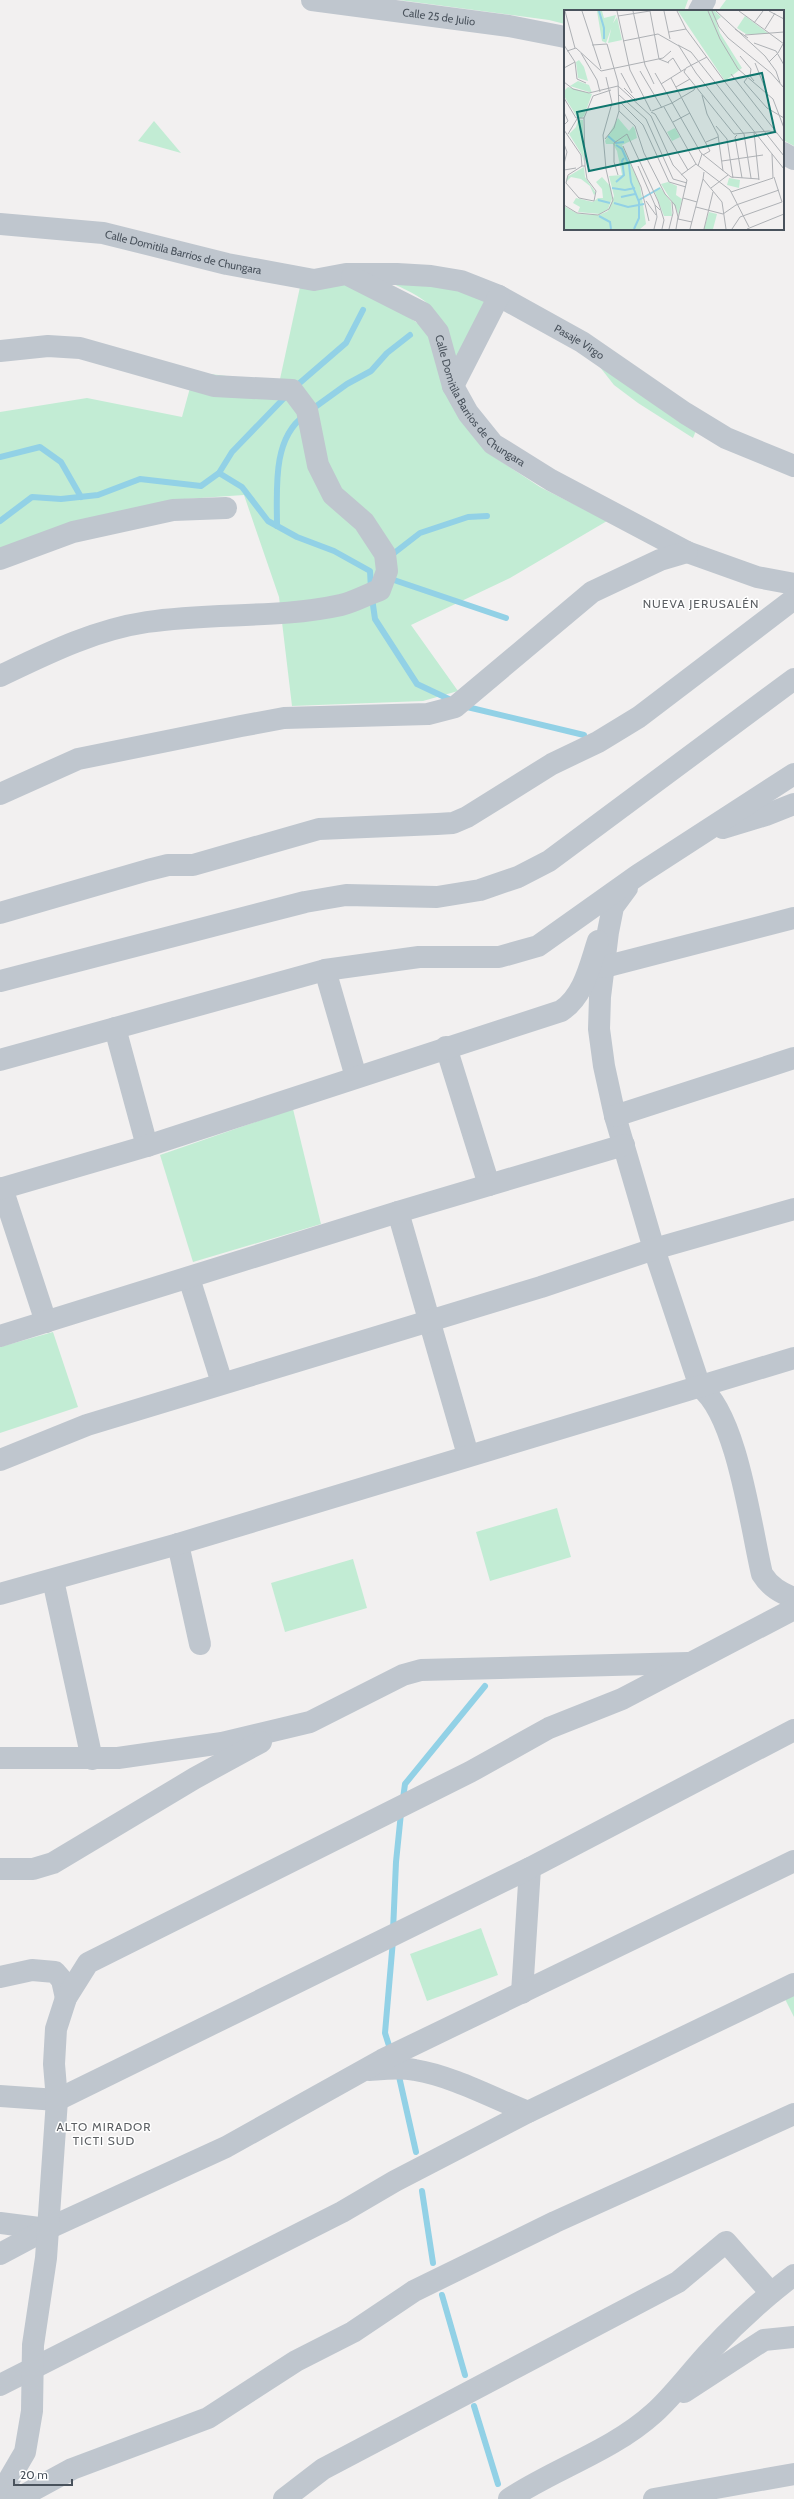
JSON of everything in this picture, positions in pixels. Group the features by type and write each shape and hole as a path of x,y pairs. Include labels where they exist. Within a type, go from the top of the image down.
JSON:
{"street":[{"name":"Calle 25 de Julio","path":"312,0 509,26 564,37"},
{"path":"700,10 705,0"},
{"path":"784,154 794,159"},
{"name":"Calle Domitila Barrios de Chungara","path":"0,224 103,233 226,264 314,280 346,274 423,313 438,332 453,386 468,413 493,444 551,480 687,552 757,577 794,584"},
{"name":"Pasaje Virgo","path":"346,274 431,276 461,281 499,296 582,342 685,414 726,438 794,466"},
{"path":"453,386 499,296"},
{"path":"0,351 48,346 80,348 214,386 292,390 307,410 318,464 333,495 364,522 385,554 387,571 380,590 341,604 270,613 215,614 148,621 115,628 83,638 0,676"},
{"path":"0,559 24,549 80,531 173,510 226,508"},
{"path":"0,794 78,760 241,726 284,718 428,714 455,707 592,592 660,560 687,552"},
{"path":"0,913 148,870 168,865 193,865 319,829 452,823 467,817 552,764 598,742 639,717 794,599"},
{"path":"0,981 305,902 346,895 437,897 480,890 518,877 549,861 794,679"},
{"path":"0,1060 325,970 419,958 499,957 519,953 538,946 638,875 794,774"},
{"path":"703,834 766,815 794,804"},
{"path":"46,1322 1,1188 147,1146 446,1047 561,1011 570,1005 578,994 590,965 603,924 613,907 638,875"},
{"path":"613,907 600,997 599,1030 604,1066 615,1116 654,1249 700,1386 710,1394 719,1408 732,1448 749,1502 762,1574 768,1582 781,1593 794,1598"},
{"path":"604,967 794,918"},
{"path":"325,970 356,1077"},
{"path":"115,1028 147,1146"},
{"path":"446,1047 489,1185"},
{"path":"615,1116 794,1058"},
{"path":"0,1336 398,1212 624,1145"},
{"path":"0,1460 87,1425 430,1321 654,1249 794,1209"},
{"path":"398,1212 468,1455"},
{"path":"189,1278 222,1383"},
{"path":"0,1594 178,1544 468,1455 794,1358"},
{"path":"178,1544 200,1644"},
{"path":"53,1580 92,1759"},
{"path":"0,2495 25,2452 32,2411 33,2345 46,2258 57,2100 54,2064 56,2029 66,1998 88,1963 117,1947 470,1772 549,1728 622,1699 794,1609"},
{"path":"0,1758 92,1759 185,1750 310,1722 403,1675 421,1670 693,1662"},
{"path":"0,1869 33,1869 53,1863 195,1778 287,1728"},
{"path":"0,2096 57,2100 530,1868 794,1730"},
{"path":"0,2254 47,2229 226,2147 382,2060 794,1861"},
{"path":"522,1993 530,1868"},
{"path":"0,1977 32,1970 55,1972 62,1980 66,1998"},
{"path":"0,2385 342,2212 395,2181 528,2112 794,1984"},
{"path":"364,2071 393,2068 415,2070 440,2077 528,2112"},
{"path":"17,2499 72,2469 208,2418 296,2361 353,2332 414,2290 555,2222 794,2114"},
{"path":"0,2222 47,2229"},
{"path":"284,2499 323,2469 678,2282 726,2242 771,2293"},
{"path":"654,2412 712,2348 771,2293 794,2275"},
{"path":"509,2499 535,2482 586,2459 629,2433 654,2412 764,2340 794,2337"},
{"path":"654,2499 794,2474"}],"green space":[{"path":"399,0 688,0 684,10 564,10 564,24 549,20"},
{"path":"726,0 794,0 794,146 784,141 784,10 719,10"},
{"path":"154,121 181,153 138,141"},
{"path":"344,281 400,311 426,329 485,451 540,487 607,521 510,578 411,625 458,691 423,701 292,706 279,597 244,495 170,500 0,553 0,412 87,398 182,417 190,388 210,374 261,380 280,379 300,287"},
{"path":"387,281 433,283 491,301 456,364 445,331 435,311 417,296"},
{"path":"592,357 697,428 693,438 638,403 614,385"},
{"path":"293,1109 321,1224 193,1262 160,1155"},
{"path":"53,1332 78,1407 0,1433 0,1347"},
{"path":"557,1508 571,1557 490,1581 476,1532"},
{"path":"353,1559 367,1608 285,1632 271,1583"},
{"path":"481,1928 498,1975 427,2001 410,1954"},
{"path":"794,1993 794,2017 784,1997"}],"waterway":[{"path":"295,387 346,343 363,310"},
{"path":"311,410 347,384 371,371 387,353 410,335"},
{"path":"0,521 32,497 61,499 98,495 140,479 201,486 219,473 232,452 287,395"},
{"path":"277,526 277,481 281,451 286,438 294,426 304,416"},
{"path":"0,457 40,447 61,462 81,497"},
{"path":"219,473 242,487 268,521 297,537 334,551 370,571 371,589"},
{"path":"389,557 420,533 468,517 487,516"},
{"path":"388,578 506,618"},
{"path":"372,598 375,619 417,684 453,701"},
{"path":"463,706 584,735"},
{"path":"403,1799 405,1784 485,1686"},
{"path":"393,1931 396,1862 401,1813"},
{"path":"391,2052 385,2033 393,1940"},
{"path":"398,2072 416,2152"},
{"path":"422,2191 433,2263"},
{"path":"442,2295 465,2375"},
{"path":"474,2406 498,2484"}],"district":[{"name":"NUEVA JERUSALÉN","path":"701,604"},
{"name":"ALTO MIRADOR TICTI SUD","path":"104,2134"}]}
